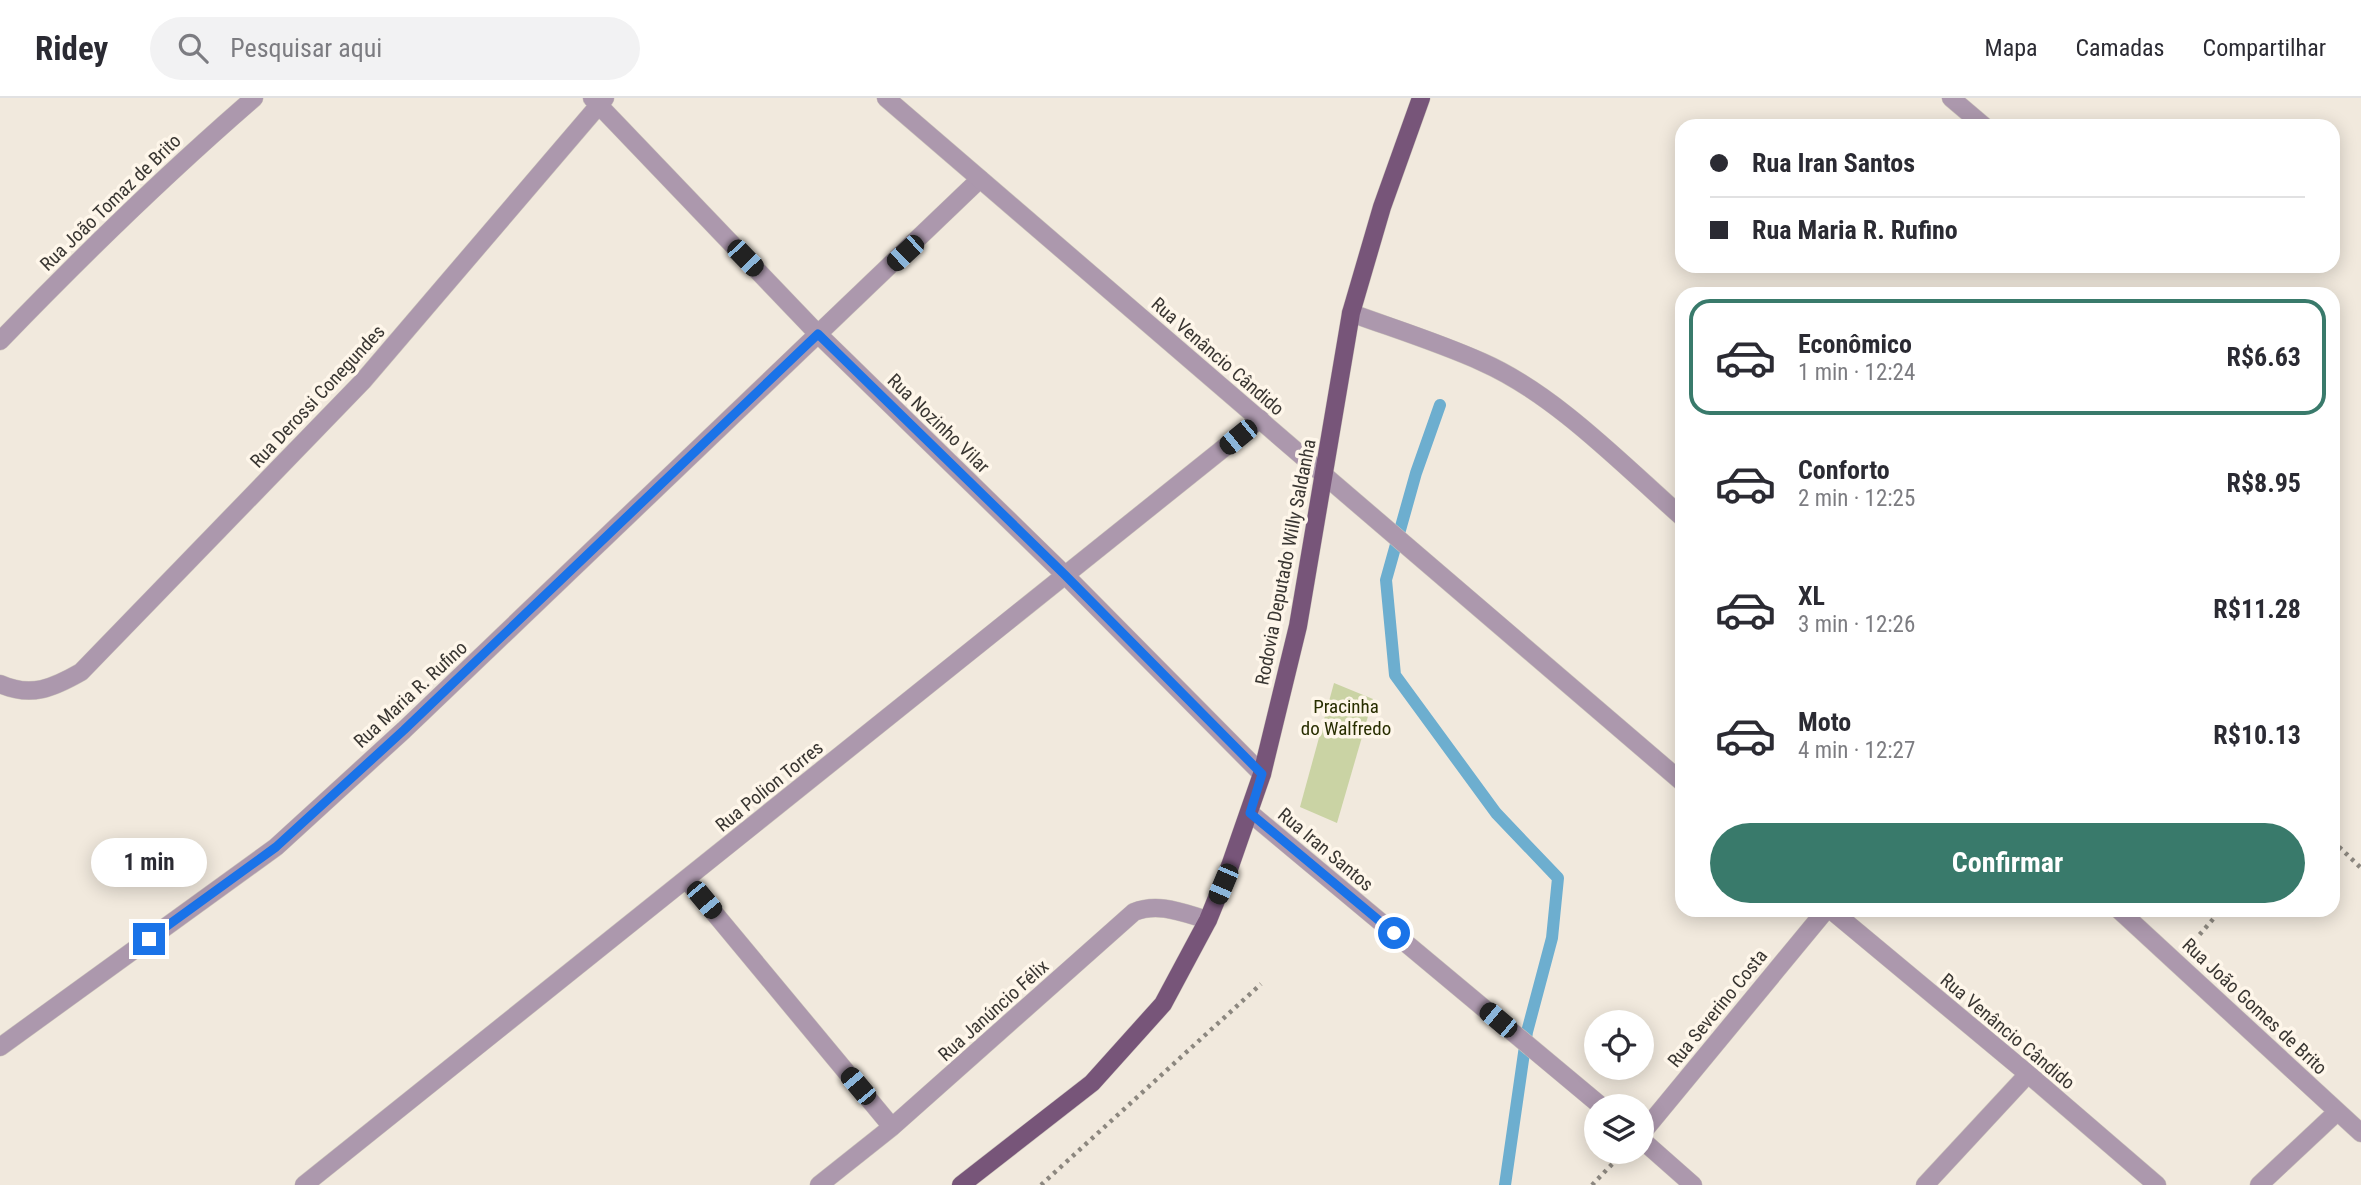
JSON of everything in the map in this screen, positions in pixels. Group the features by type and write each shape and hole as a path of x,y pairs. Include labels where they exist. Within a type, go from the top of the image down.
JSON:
{"main road":[{"name":"Rodovia Deputado Willy Saldanha","path":"961,1185 1092,1083 1163,1004 1208,920 1250,813 1262,774 1298,626 1351,313 1382,207 1421,98"}],"street":[{"name":"Rua João Tomaz de Brito","path":"0,341 86,254 201,144 254,98"},
{"name":"Rua Venâncio Cândido","path":"886,98 1675,776"},
{"path":"1951,98 1976,119"},
{"name":"Rua Nozinho Vilar","path":"598,100 818,334 1065,575 1262,774"},
{"name":"Rua Derossi Conegundes","path":"0,684 11,689 34,691 56,687 80,672 363,381 598,100"},
{"name":"Rua Maria R. Rufino","path":"0,1047 276,847 404,730 980,179"},
{"path":"1351,313 1484,363 1531,391 1580,425 1675,511"},
{"name":"Rua Polion Torres","path":"304,1185 1260,419"},
{"name":"Rua Iran Santos","path":"1250,813 1587,1094"},
{"path":"686,879 892,1127"},
{"name":"Rua Janúncio Félix","path":"819,1185 892,1127 1134,912 1146,907 1165,908 1208,920"},
{"name":"Rua Severino Costa","path":"1654,1119 1822,917"},
{"name":"Rua Venâncio Cândido","path":"1837,917 2028,1074 2157,1185"},
{"name":"Rua João Gomes de Brito","path":"2127,917 2361,1133"},
{"path":"1925,1185 2028,1074"},
{"path":"2259,1185 2336,1112"},
{"path":"1654,1151 1693,1185"}],"path":[{"path":"2340,848 2361,868"},
{"path":"2177,961 2215,917"},
{"path":"1041,1185 1261,985"},
{"path":"1592,1185 1612,1164"}],"green space":[{"name":"Pracinha do Walfredo","path":"1334,683 1373,699 1337,823 1300,807"}],"waterway":[{"path":"1440,405 1416,473 1386,580 1395,675 1496,813 1558,878 1552,938 1527,1032 1505,1185"}],"route":[{"path":"149,939 276,847 404,730 818,334 1065,575 1262,774 1250,813 1394,933"}]}
